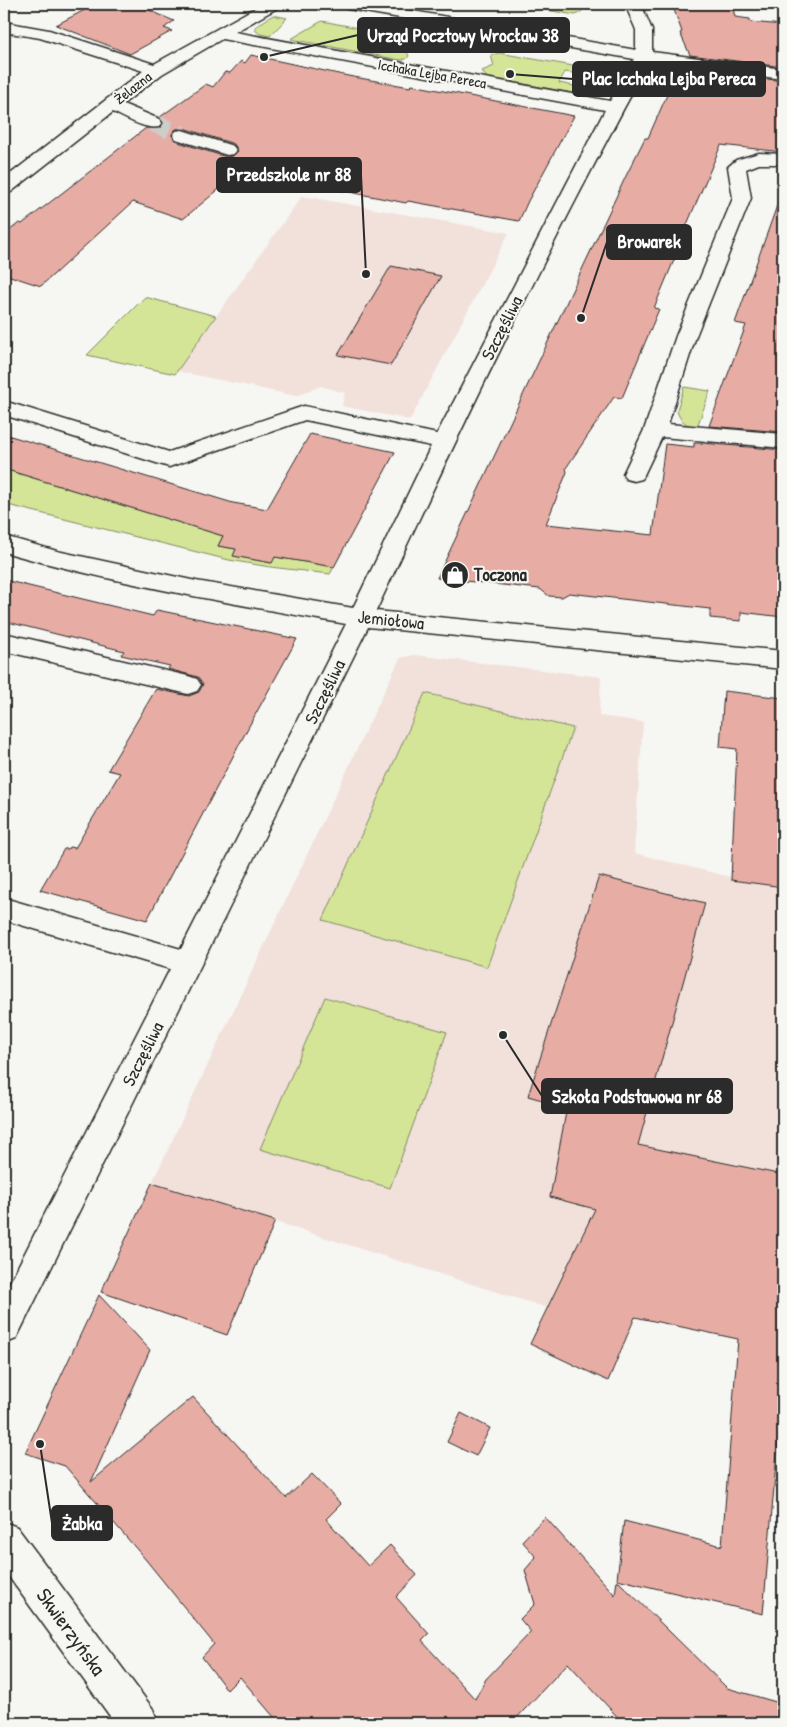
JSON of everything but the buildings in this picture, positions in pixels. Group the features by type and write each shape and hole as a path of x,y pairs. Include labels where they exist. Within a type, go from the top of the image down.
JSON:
{"street":[{"name":"Żelazna","path":"4,188 156,70 273,4"},
{"path":"348,4 644,56 716,67 783,74"},
{"path":"634,4 644,30 644,56"},
{"path":"4,27 43,33 156,70"},
{"name":"Icchaka Lejba Pereca","path":"220,34 615,107"},
{"name":"Szczęśliwa","path":"4,1328 361,618 444,442 615,107 644,56"},
{"path":"111,105 153,123"},
{"path":"182,135 228,150"},
{"path":"634,474 655,430 686,336 742,198 736,176 737,167 750,160 770,157 783,159"},
{"path":"4,408 169,460 304,413 444,442"},
{"path":"655,430 783,441"},
{"name":"Jemiołowa","path":"4,544 56,558 196,589 361,618 783,660"},
{"path":"4,642 188,685"},
{"path":"4,909 189,963"},
{"name":"Skwierzyńska","path":"4,1540 139,1723"}],"shaded area":[{"path":"302,196 509,233 410,420 342,406 345,393 321,386 296,396 177,371"},
{"path":"414,655 601,677 599,716 643,722 634,853 754,883 783,887 783,1264 610,1227 548,1308 152,1183 400,658"}],"green space":[{"path":"513,4 585,4 586,6 575,15"},
{"path":"273,15 287,18 270,36 260,34 255,30 255,27"},
{"path":"322,21 416,39 419,44 405,48 409,56 406,59 400,60 291,39"},
{"path":"499,53 602,71 599,77 565,72 559,83 585,88 583,95 486,77 482,71 494,66 491,55"},
{"path":"145,297 216,316 175,374 87,355"},
{"path":"684,387 710,391 697,427 684,422 678,414 677,410"},
{"path":"4,469 223,536 218,546 236,549 234,556 271,563 275,557 334,567 330,574 229,560 4,504"},
{"path":"425,693 573,728 487,967 323,920"},
{"path":"325,997 447,1032 390,1188 260,1149"}],"tunnel":[{"path":"153,123 182,135"}],"place":[{"name":"Urząd Pocztowy Wrocław 38","path":"264,57"},
{"name":"Plac Icchaka Lejba Pereca","path":"510,74"},
{"name":"Przedszkole nr 88","path":"366,274"},
{"name":"Browarek","path":"581,318"},
{"name":"Toczona","path":"455,575"},
{"name":"Szkoła Podstawowa nr 68","path":"503,1035"},
{"name":"Żabka","path":"40,1444"}]}
